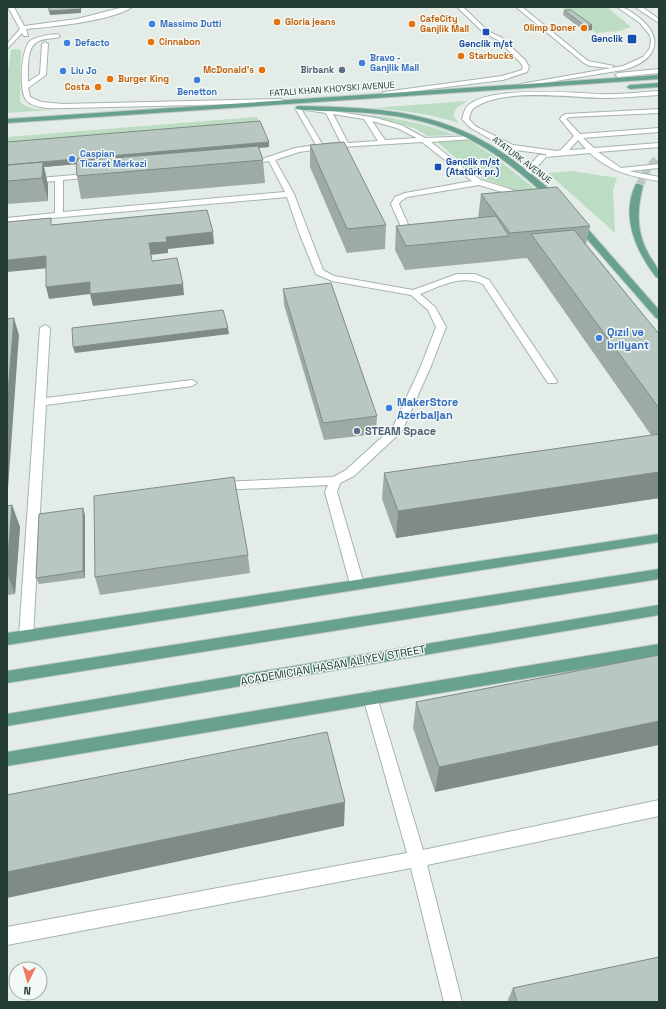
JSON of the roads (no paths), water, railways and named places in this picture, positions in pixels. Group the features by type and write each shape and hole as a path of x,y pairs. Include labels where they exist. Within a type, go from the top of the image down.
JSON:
{"main road":[{"name":"FATALI KHAN KHOYSKI AVENUE","path":"7,121 284,101 659,77"},
{"path":"619,88 659,85"},
{"name":"FATALI KHAN KHOYSKI AVENUE","path":"62,125 603,88"},
{"name":"ATATURK AVENUE","path":"298,108 353,110 394,114 439,123 472,137 497,152 526,174 553,205"},
{"path":"639,186 634,200 633,218 635,232 644,256 659,275"},
{"path":"573,217 659,316"},
{"path":"7,639 659,538"},
{"path":"7,677 659,574"},
{"name":"ACADEMICIAN HASAN ALIYEV STREET","path":"7,720 659,610"},
{"path":"7,759 370,697 659,650"}],"street":[{"path":"11,7 24,28 26,37 28,48 25,96 29,101 57,106 284,101"},
{"path":"8,47 24,28 80,21 117,12 129,7"},
{"path":"381,95 503,78 525,71 526,67 523,61 500,39 486,32 460,7"},
{"path":"519,7 586,62 602,66 632,66"},
{"path":"521,86 632,66 641,61 653,49 654,39 650,30 644,24 620,7"},
{"path":"639,8 659,21"},
{"path":"8,47 14,42 26,37 57,33 33,42 28,48"},
{"path":"25,87 43,75 45,44"},
{"path":"521,86 659,71"},
{"path":"659,93 602,96 524,93 495,98 474,104 468,108 465,113 465,119 473,127 511,147 559,152 592,151 659,145"},
{"path":"298,108 367,118 410,132 423,139 471,177 480,182 533,199"},
{"path":"298,108 320,147"},
{"path":"659,111 564,116 563,119 592,151 606,163 619,170 659,180"},
{"path":"328,112 345,144"},
{"path":"367,118 382,142"},
{"path":"497,152 542,157 559,152 578,136 659,130"},
{"path":"256,161 271,159 298,150 345,144 472,137"},
{"path":"526,174 542,157"},
{"path":"271,159 290,194 319,272 332,278 414,293 457,277 474,277 486,282 552,381"},
{"path":"619,170 659,166"},
{"path":"7,183 98,175"},
{"path":"59,179 59,215"},
{"path":"406,229 395,204 398,199 405,195 480,182"},
{"path":"7,220 290,194"},
{"path":"210,486 335,481 350,474 398,430 441,327 432,309 414,293"},
{"path":"26,636 45,328"},
{"path":"40,402 192,383"},
{"path":"335,481 331,492 357,584"},
{"path":"370,697 417,858 453,1002"},
{"path":"7,936 417,858 659,808"}],"tunnel":[{"path":"639,186 647,170 659,156"}],"place":[{"name":"Gloria jeans","path":"277,22"},
{"name":"Massimo Dutti","path":"152,24"},
{"name":"CafeCity Ganjlik Mall","path":"412,24"},
{"name":"Olimp Doner","path":"584,28"},
{"name":"Gənclik m/st","path":"486,32"},
{"name":"Gənclik","path":"632,39"},
{"name":"Cinnabon","path":"151,42"},
{"name":"Defacto","path":"67,43"},
{"name":"Starbucks","path":"461,56"},
{"name":"Bravo - Ganjlik Mall","path":"362,63"},
{"name":"McDonald's","path":"262,70"},
{"name":"Birbank","path":"342,70"},
{"name":"Liu Jo","path":"63,71"},
{"name":"Burger King","path":"110,79"},
{"name":"Benetton","path":"197,80"},
{"name":"Costa","path":"98,87"},
{"name":"Caspian Ticarət Mərkəzi","path":"72,159"},
{"name":"Gənclik m/st (Atatürk pr.)","path":"438,167"},
{"name":"Qızıl və brilyant","path":"599,338"},
{"name":"MakerStore Azerbaijan","path":"389,408"},
{"name":"STEAM Space","path":"357,431"}]}
